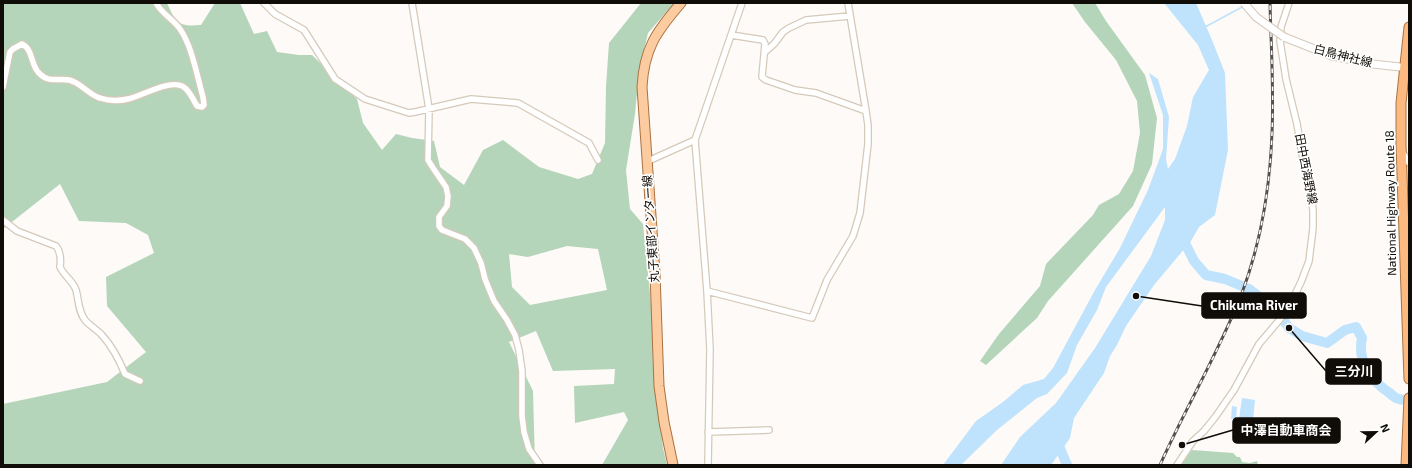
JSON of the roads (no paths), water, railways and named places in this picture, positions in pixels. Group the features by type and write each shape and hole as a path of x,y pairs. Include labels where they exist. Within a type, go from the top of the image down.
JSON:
{"highway":[{"name":"National Highway Route 18","path":"1409,27 1407,68 1401,103 1401,151 1409,379"},
{"path":"1406,465 1409,398"}],"main road":[{"name":"丸子東部インター線","path":"672,465 659,386 655,273 642,92 645,60 658,32 681,3"}],"street":[{"path":"3,87 10,52 22,44 27,46 36,69 45,78 50,80 69,80 88,93 100,98 113,100 127,99 164,86 177,84 185,88 197,106 202,107 204,105 204,97 187,42 179,28 163,13 156,3"},
{"path":"264,3 275,14 304,30 335,79 365,99 409,113 471,99 518,103 589,143 598,160"},
{"path":"412,3 429,109 428,160 446,187 448,196 447,206 439,217 439,226 442,230 465,239 474,248 481,263 485,279 494,301 515,335 522,371 522,416 524,432 530,449 540,465"},
{"path":"708,465 710,348 695,140 742,3"},
{"path":"707,291 812,318 827,280 853,236 860,213 868,144 868,124 848,3"},
{"name":"白鳥神社線","path":"1244,3 1256,17 1284,37 1332,56 1373,64 1407,68"},
{"name":"田中西海野線","path":"1177,465 1193,441 1204,431 1234,390 1259,344 1287,311 1309,261 1314,211 1312,194 1304,166 1297,124 1286,79 1280,41 1281,27 1290,3"},
{"path":"765,52 788,28 806,20 850,16"},
{"path":"731,35 763,40 765,44 765,52 762,77 766,80 795,90 816,93 866,111"},
{"path":"646,162 695,140"},
{"path":"1401,151 1409,163"},
{"path":"3,220 17,231 56,246 59,249 61,258 60,268 76,290 78,307 82,315 91,327 100,333 109,343 117,355 125,374 140,381"},
{"path":"708,432 769,430"}],"water":[{"path":"1164,3 1196,3 1225,73 1228,150 1215,215 1199,227 1191,241 1154,285 1126,326 1110,356 1104,373 1074,418 1070,438 1051,465 1001,465 1020,437 1056,403 1095,348 1151,256 1165,220 1165,207 1106,287 1097,310 1077,345 1067,373 1047,394 1037,398 997,430 961,465 943,465 976,421 1003,402 1023,385 1044,379 1053,368 1095,290 1120,248 1148,190 1163,149 1163,115 1149,73 1158,79 1169,117 1166,159 1168,169 1175,159 1187,126 1193,97 1209,70 1198,45"},
{"path":"1242,398 1255,400 1253,421 1239,419"},
{"path":"1232,406 1237,407 1236,419 1231,419"}],"waterway":[{"path":"1205,27 1244,6"},
{"path":"1181,235 1194,261 1206,275 1225,279 1249,289 1276,310 1289,328 1302,336 1327,343 1345,330 1356,327 1362,338 1361,346 1364,362 1371,376 1395,398 1409,400"},
{"path":"1056,439 1067,465"}],"railway":[{"path":"1160,465 1233,315 1249,274 1259,234 1267,194 1273,117 1270,3"}],"place":[{"name":"Chikuma River","path":"1136,296"},
{"name":"三分川","path":"1289,328"},
{"name":"中澤自動車商会","path":"1182,445"}]}
